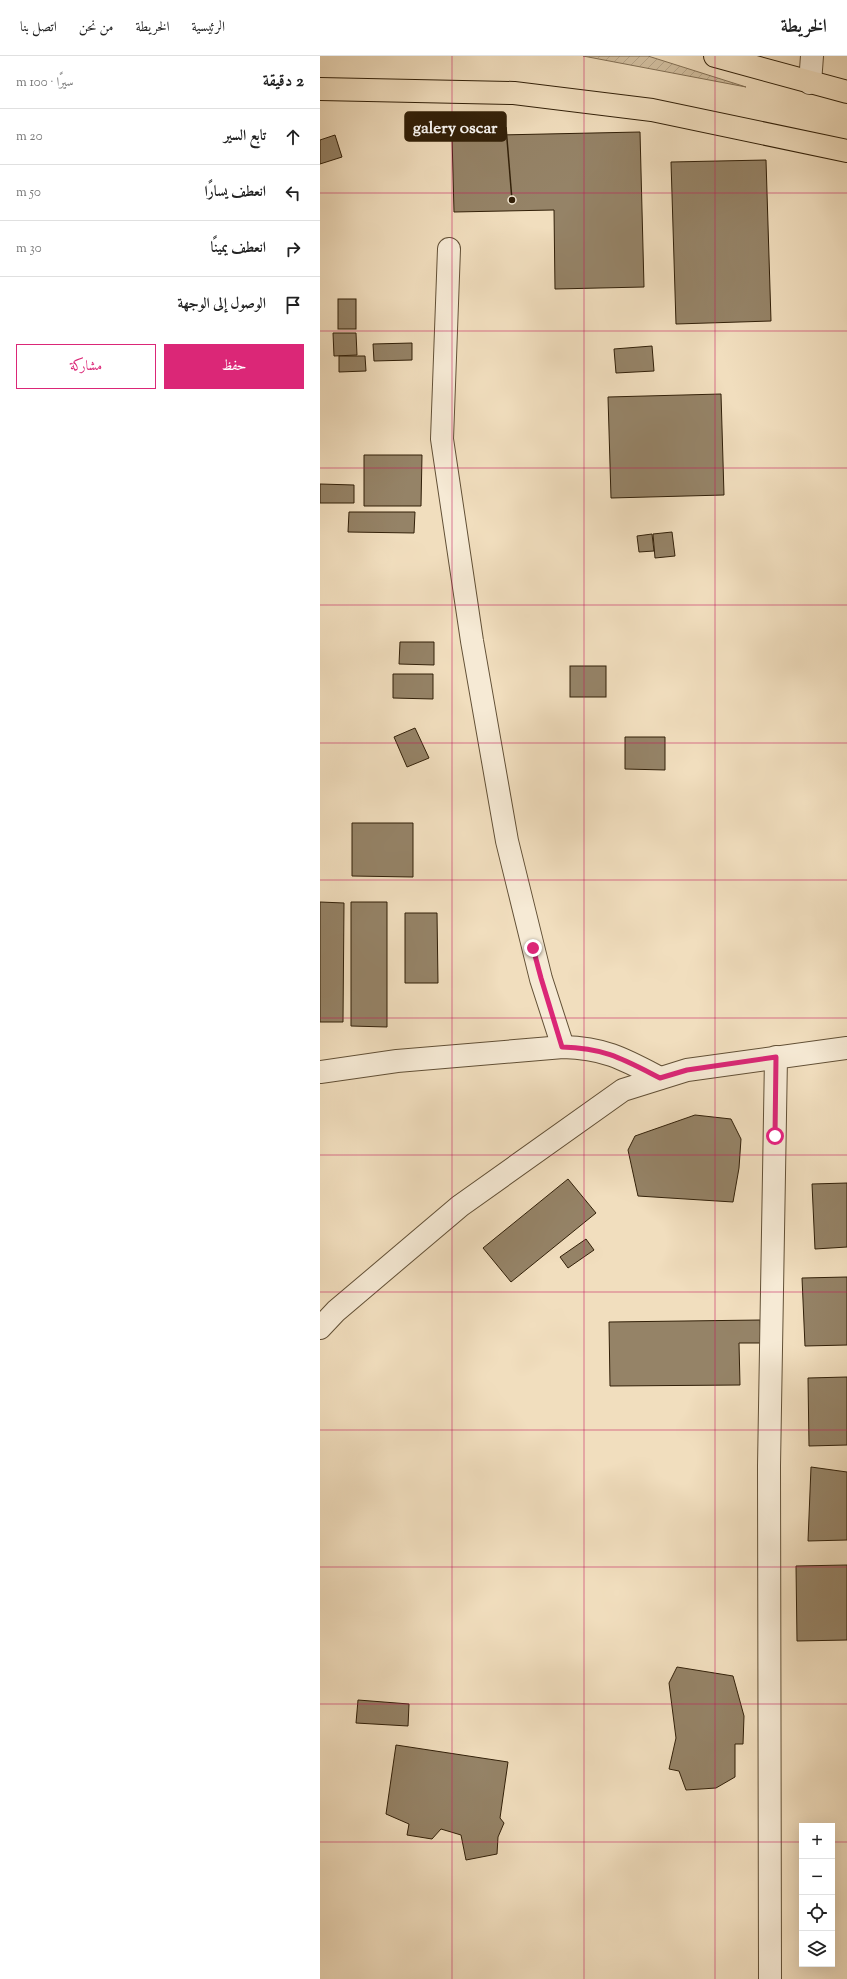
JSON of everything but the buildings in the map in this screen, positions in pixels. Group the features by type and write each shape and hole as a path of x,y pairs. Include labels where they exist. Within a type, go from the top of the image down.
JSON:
{"highway":[{"path":"715,56 847,92"},
{"path":"320,89 522,94 652,110 847,151"}],"street":[{"path":"810,83 812,56"},
{"path":"449,249 443,447 472,641 507,841 541,978 562,1047"},
{"path":"320,1072 397,1060 562,1047 583,1048 618,1056 660,1078"},
{"path":"320,1328 336,1311 460,1206 623,1090 687,1070 847,1048"},
{"path":"770,1979 770,1466 776,1057"}],"shaded area":[{"path":"583,56 648,56 746,87"}],"place":[{"name":"galery oscar","path":"512,200"}],"route":[{"path":"533,948 562,1047 583,1048 618,1056 660,1078 687,1070 776,1057 775,1136"}]}
